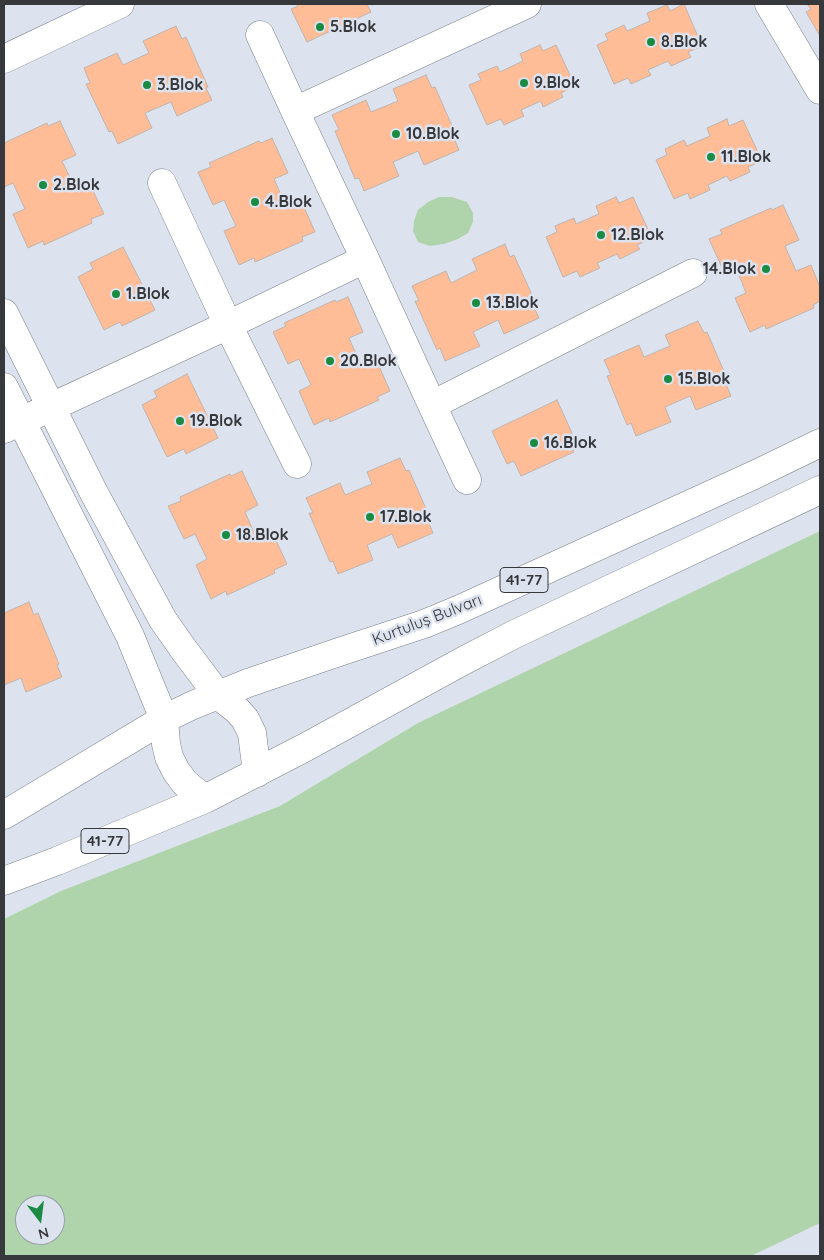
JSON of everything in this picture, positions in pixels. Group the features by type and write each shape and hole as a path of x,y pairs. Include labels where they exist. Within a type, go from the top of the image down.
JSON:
{"main road":[{"path":"4,59 120,4"},
{"path":"295,111 527,4"},
{"path":"770,4 820,90"},
{"path":"260,35 366,258 467,480"},
{"path":"162,183 228,325 296,464"},
{"path":"12,425 228,325 366,258"},
{"path":"432,405 693,273"},
{"path":"4,313 94,493 163,620 218,695 237,710 249,726 252,733 257,773 205,800 185,783 176,771 169,757 166,744 164,718 130,636 12,425 4,386"},
{"name":"Kurtuluş Bulvarı","path":"218,695 424,624 458,610 820,443"},
{"name":"41-77","path":"257,773 515,634 820,490"},
{"path":"4,815 164,718 218,695"},
{"name":"41-77","path":"4,881 205,800"}],"green space":[{"path":"439,197 452,197 467,202 473,213 473,222 468,233 458,239 430,246 418,242 413,231 414,221 418,210 428,202"},
{"path":"820,531 820,1223 751,1256 4,1256 4,919 61,891 280,806 418,723"}],"building":[{"name":"5.Blok","path":"296,4 367,4 371,12 307,42 291,9 298,6"},
{"name":"8.Blok","path":"684,4 702,46 688,52 691,57 671,66 668,61 648,70 651,75 631,84 628,78 614,84 597,45 608,40 605,34 624,25 627,31 650,21 647,13 667,5 670,11"},
{"path":"807,4 820,4 820,36 806,12 811,9"},
{"name":"3.Blok","path":"176,26 182,39 186,37 212,100 177,116 171,102 145,113 152,128 118,144 112,131 109,132 86,84 90,83 84,68 117,53 123,65 149,53 143,41"},
{"name":"9.Blok","path":"540,45 543,51 556,45 575,86 561,93 563,97 543,107 541,101 521,110 524,116 504,125 501,119 487,125 469,85 481,80 478,74 497,66 500,72 523,61 520,54"},
{"name":"10.Blok","path":"426,75 432,88 435,87 457,137 454,138 459,150 424,165 418,151 393,162 399,176 364,191 359,178 355,179 335,131 339,130 332,115 366,100 371,112 398,101 393,89"},
{"name":"11.Blok","path":"727,119 729,126 743,120 762,161 748,167 750,172 730,181 727,176 708,185 710,190 690,199 688,193 674,199 656,160 667,155 665,149 684,140 687,146 710,136 707,128"},
{"name":"2.Blok","path":"60,121 76,155 62,161 74,186 88,180 104,214 91,219 92,223 44,245 43,241 28,248 13,214 25,209 13,183 4,187 4,143 47,123 48,126"},
{"name":"4.Blok","path":"272,138 288,173 274,179 285,204 300,198 315,232 302,237 303,241 255,262 254,258 239,265 224,231 236,226 224,200 213,205 198,172 211,167 209,163 259,141 261,143"},
{"name":"12.Blok","path":"616,197 619,203 633,197 652,238 637,245 640,249 620,259 617,254 597,263 600,268 580,277 577,271 563,277 546,237 557,232 555,226 574,218 576,224 599,214 596,206"},
{"name":"14.Blok","path":"783,205 799,240 785,246 796,271 811,265 820,287 820,301 813,305 814,308 766,329 765,325 750,332 735,298 746,293 741,280 735,267 724,272 709,239 722,234 720,230 771,208 772,210"},
{"name":"13.Blok","path":"505,244 510,257 514,255 537,306 534,307 539,318 504,334 498,320 473,332 480,346 445,361 440,348 437,350 415,301 419,301 412,286 446,271 451,283 477,270 472,259"},
{"name":"1.Blok","path":"123,247 155,310 122,326 120,322 104,330 78,277 93,269 90,263"},
{"name":"20.Blok","path":"348,297 363,332 349,338 360,363 375,357 390,391 377,397 379,400 330,422 329,418 314,425 299,391 311,385 299,359 288,364 273,332 286,326 284,323 335,300 336,302"},
{"name":"15.Blok","path":"698,321 704,333 707,332 729,383 726,384 731,396 696,410 690,396 665,407 671,422 636,436 631,423 627,425 607,376 611,375 604,360 639,345 644,357 670,346 665,335"},
{"name":"19.Blok","path":"187,374 218,438 186,454 184,449 167,457 142,405 157,397 154,391"},
{"name":"16.Blok","path":"557,400 572,433 567,435 574,452 521,476 514,461 507,464 492,431"},
{"name":"17.Blok","path":"400,458 406,471 409,470 431,520 428,521 433,533 398,548 392,534 367,545 373,560 338,574 333,561 330,562 309,513 313,513 306,498 340,483 345,495 372,484 367,472"},
{"name":"18.Blok","path":"242,471 258,505 245,512 256,537 271,530 287,564 274,570 275,573 227,595 226,591 211,599 196,565 207,559 195,534 184,539 168,506 181,501 180,497 230,474 231,476"},
{"path":"29,602 34,615 38,613 59,664 57,665 62,677 26,692 21,678 4,685 4,613"}],"place":[{"name":"5.Blok","path":"320,27"},
{"name":"8.Blok","path":"651,42"},
{"name":"9.Blok","path":"524,83"},
{"name":"3.Blok","path":"147,85"},
{"name":"10.Blok","path":"396,134"},
{"name":"11.Blok","path":"711,157"},
{"name":"2.Blok","path":"43,185"},
{"name":"4.Blok","path":"255,202"},
{"name":"12.Blok","path":"601,235"},
{"name":"14.Blok","path":"766,269"},
{"name":"1.Blok","path":"116,294"},
{"name":"13.Blok","path":"476,303"},
{"name":"20.Blok","path":"330,361"},
{"name":"15.Blok","path":"668,379"},
{"name":"19.Blok","path":"180,421"},
{"name":"16.Blok","path":"534,443"},
{"name":"17.Blok","path":"370,517"},
{"name":"18.Blok","path":"226,535"}]}
